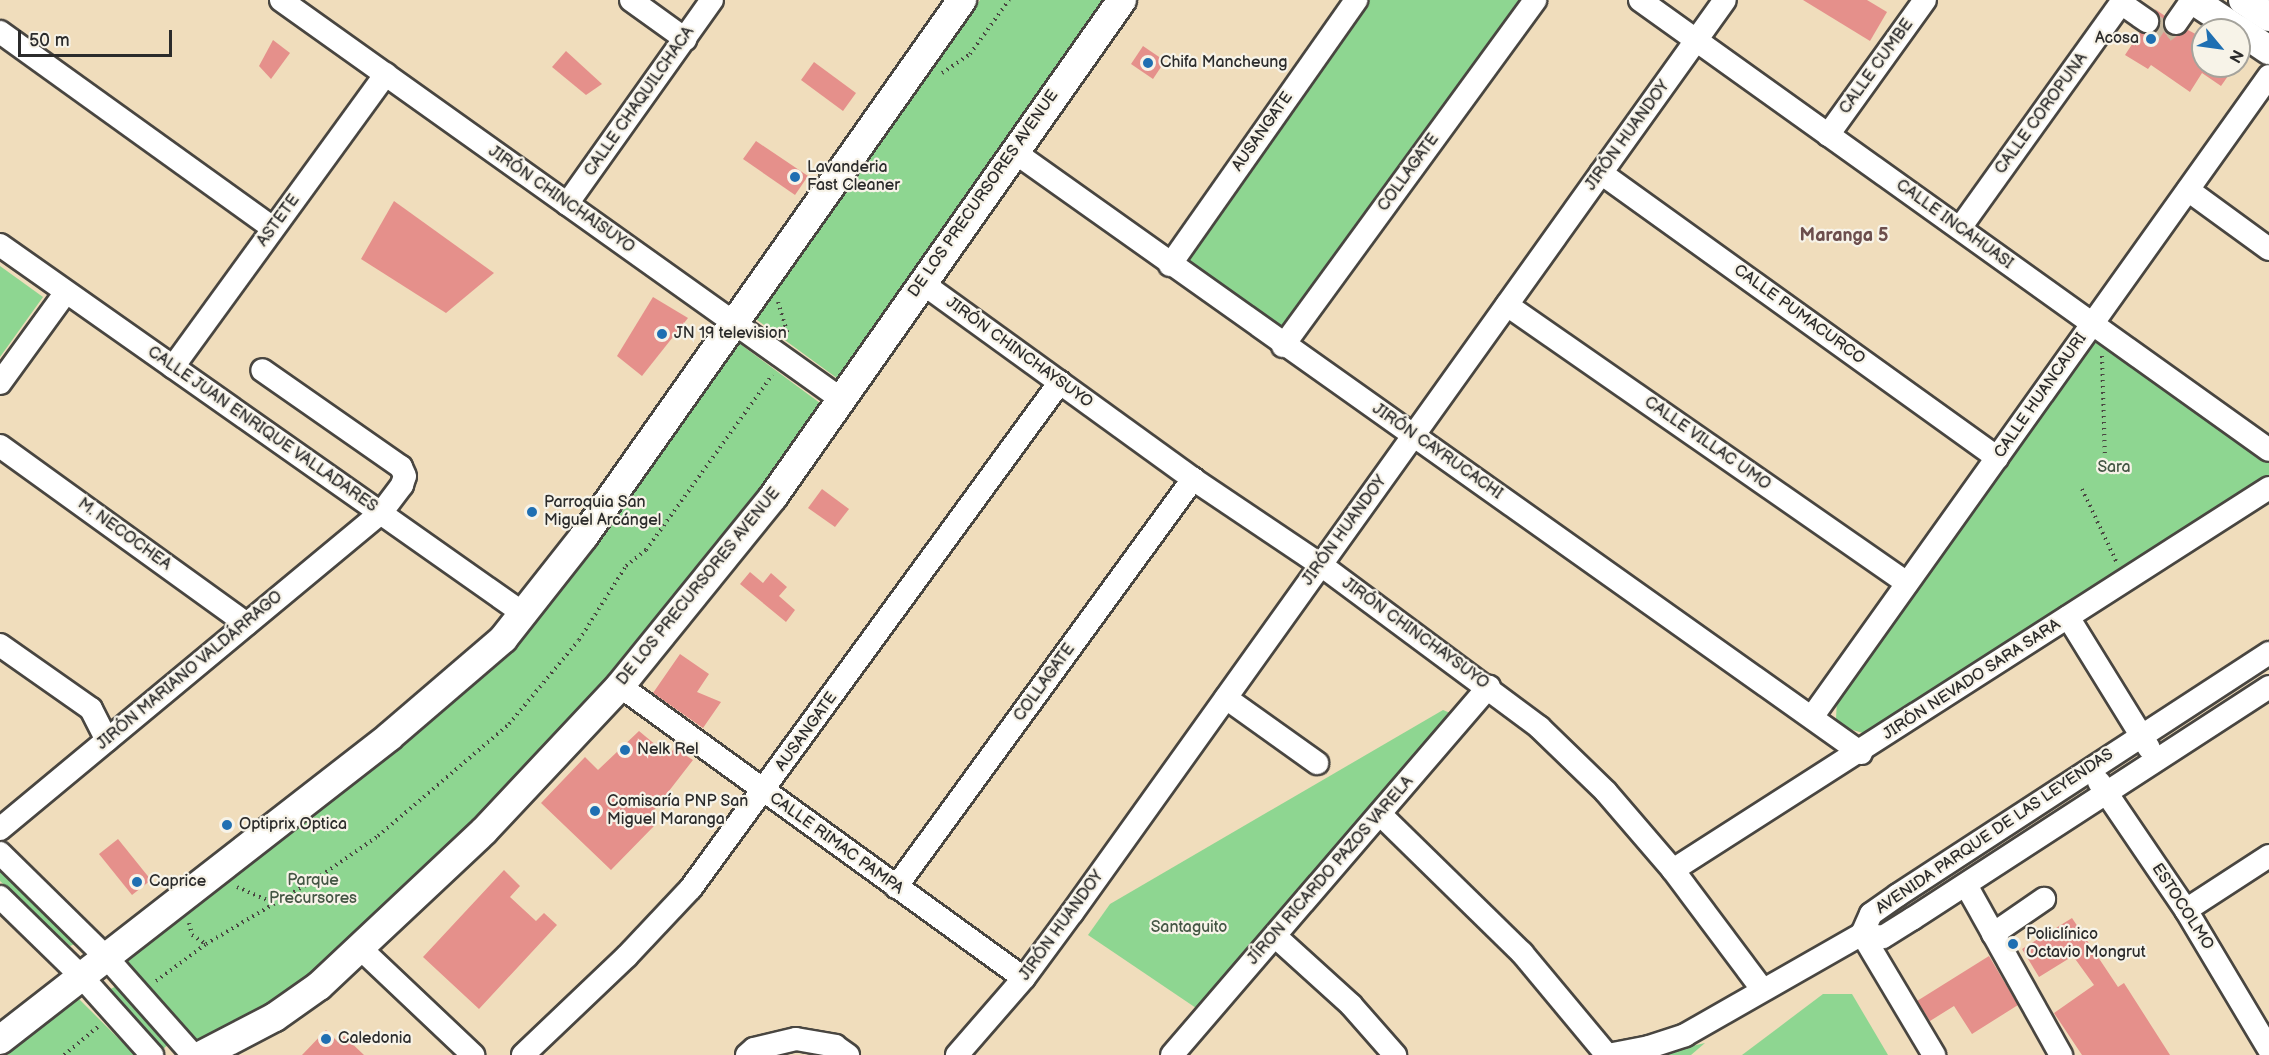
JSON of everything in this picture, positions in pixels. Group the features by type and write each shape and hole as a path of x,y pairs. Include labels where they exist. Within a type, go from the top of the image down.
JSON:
{"main road":[{"path":"0,1040 390,736 466,673 524,614 962,0"},
{"name":"DE LOS PRECURSORES AVENUE","path":"202,1055 275,1017 319,986 484,831 620,686 730,554 1122,0"},
{"path":"2193,0 2221,18"},
{"path":"2243,0 2269,17"},
{"path":"2251,38 2269,50"}],"street":[{"name":"JIRÓN CHINCHAISUYO","path":"281,0 841,399"},
{"path":"631,0 684,39"},
{"name":"CALLE CHAQUILCHACA","path":"567,204 712,0"},
{"name":"AUSANGATE","path":"1170,265 1356,0"},
{"name":"COLLAGATE","path":"1283,346 1534,0"},
{"name":"CALLE INCAHUASI","path":"1640,0 2269,450"},
{"name":"JIRÓN HUANDOY","path":"957,1055 1024,978 1725,0"},
{"name":"CALLE CUMBE","path":"1828,135 1925,0"},
{"path":"2176,23 2193,0"},
{"path":"2122,2 2147,21"},
{"name":"CALLE COROPUNA","path":"1960,228 2122,2"},
{"path":"0,32 273,228"},
{"name":"ASTETE","path":"173,367 386,74"},
{"name":"CALLE HUANCAURI","path":"1812,717 2269,76"},
{"name":"JIRÓN CAYRUCACHI","path":"1013,152 1283,346 1414,435 1861,753"},
{"name":"CALLE PUMACURCO","path":"1601,173 1997,458"},
{"path":"2188,190 2269,249"},
{"name":"CALLE JUAN ENRIQUE VALLADARES","path":"0,245 524,614"},
{"name":"JIRÓN CHINCHAYSUYO","path":"921,282 1193,479 1320,565 1489,687 1539,727 1606,792 1673,870 1762,989"},
{"path":"0,384 66,291"},
{"name":"CALLE VILLAC UMO","path":"1507,305 1907,583"},
{"name":"JIRÓN MARIANO VALDÁRRAGO","path":"0,829 381,513 402,485 405,476 400,467 262,370"},
{"name":"AUSANGATE","path":"523,1055 627,956 691,888 764,792 1060,382"},
{"name":"M. NECOCHEA","path":"0,446 247,624"},
{"name":"COLLAGATE","path":"896,887 1193,479"},
{"name":"JIRÓN NEVADO SARA SARA","path":"1673,870 1861,753 2269,488"},
{"path":"2068,617 2156,760"},
{"path":"0,645 91,710 107,740"},
{"name":"AVENIDA PARQUE DE LAS LEYENDAS","path":"2269,653 2089,768 1871,914 1862,933 1882,937 2108,794 2269,687"},
{"name":"CALLE RIMAC PAMPA","path":"620,686 1024,978"},
{"name":"JÍRON RICARDO PAZOS VARELA","path":"1172,1055 1489,687"},
{"path":"1226,698 1317,763"},
{"name":"ESTOCOLMO","path":"2089,768 2186,910 2269,1049"},
{"path":"1380,814 1507,937 1607,1055 1649,1047 1684,1035 1862,933 1934,1055"},
{"path":"0,853 107,958 193,1055"},
{"path":"2186,910 2269,856"},
{"path":"1966,885 2061,1055"},
{"path":"0,897 82,977 152,1055"},
{"path":"1993,934 2044,899"},
{"path":"1275,936 1351,1005 1395,1055"},
{"path":"360,948 473,1055"},
{"path":"747,1055 754,1049 796,1039 835,1046 848,1055"}],"path":[{"path":"2105,456 2100,356 2108,356"},
{"path":"2082,489 2119,567"},
{"path":"225,888 246,889 274,903"},
{"path":"190,916 188,927 192,935 206,944"}],"green space":[{"path":"980,0 1113,0 841,381 753,317"},
{"path":"1367,0 1526,0 1282,333 1184,259"},
{"path":"0,266 43,297 0,357"},
{"name":"Parque Precursores","path":"736,341 824,406 620,681 364,936 275,1003 198,1043 121,957 522,635"},
{"name":"Sara","path":"2099,341 2269,463 2269,480 1866,734 1843,727 1836,719 1837,699 2088,343"},
{"name":"Santaguito","path":"1443,710 1455,715 1199,1010 1088,935 1110,904"},
{"path":"0,863 79,942 70,946 0,881"},
{"path":"117,986 170,1043 163,1049 156,1047 108,990"},
{"path":"1823,994 1852,994 1888,1055 1742,1055"},
{"path":"75,995 135,1055 3,1055"},
{"path":"1705,1043 1691,1055 1653,1055"}],"building":[{"path":"1803,0 1867,0 1887,12 1870,41"},
{"path":"2155,9 2165,16 2164,28 2169,34 2181,35 2188,30 2191,32 2191,78 2199,78 2190,92 2151,65 2148,69 2125,55 2140,32 2152,33 2158,28 2159,16"},
{"path":"273,40 290,53 271,79 259,66"},
{"name":"Chifa Mancheung","path":"1143,46 1165,61 1153,79 1131,64"},
{"path":"566,51 602,84 586,95 552,67"},
{"path":"814,62 856,93 843,111 801,80"},
{"path":"2209,78 2227,78 2221,86"},
{"path":"756,141 808,176 795,195 743,159"},
{"path":"394,201 494,273 446,313 361,259"},
{"path":"653,297 688,318 642,376 617,356"},
{"path":"822,489 849,509 835,527 808,508"},
{"path":"750,572 763,583 771,573 787,587 779,596 795,610 786,622 740,584"},
{"path":"680,654 709,674 697,692 721,702 703,728 653,693"},
{"name":"Comisaría PNP San Miguel Maranga","path":"639,731 669,756 674,748 693,760 648,818 655,825 611,870 541,803 585,757 598,770"},
{"path":"118,839 151,880 132,895 99,854"},
{"path":"504,870 520,886 510,897 536,921 544,913 557,925 479,1009 423,957"},
{"path":"2072,918 2118,987 2124,983 2170,1055 2082,1055 2054,1013 2094,985 2073,956 2039,977 2022,949"},
{"path":"1989,956 2018,1005 1972,1034 1954,1006 1930,1021 1917,1001"},
{"path":"326,1030 338,1042 344,1036 364,1055 302,1055"}],"tunnel":[{"path":"2147,21 2164,32 2176,23"}],"place":[{"name":"Acosa","path":"2151,39"},
{"name":"Chifa Mancheung","path":"1148,63"},
{"name":"Lavanderia Fast Cleaner","path":"795,177"},
{"name":"JN 19 television","path":"662,334"},
{"name":"Parroquia San Miguel Arcángel","path":"532,512"},
{"name":"Nelk Rel","path":"625,750"},
{"name":"Comisaría PNP San Miguel Maranga","path":"595,811"},
{"name":"Optiprix Optica","path":"227,825"},
{"name":"Caprice","path":"137,882"},
{"name":"Policlínico Octavio Mongrut","path":"2013,944"},
{"name":"Caledonia","path":"326,1039"}],"district":[{"name":"Maranga 5","path":"1844,236"}]}
